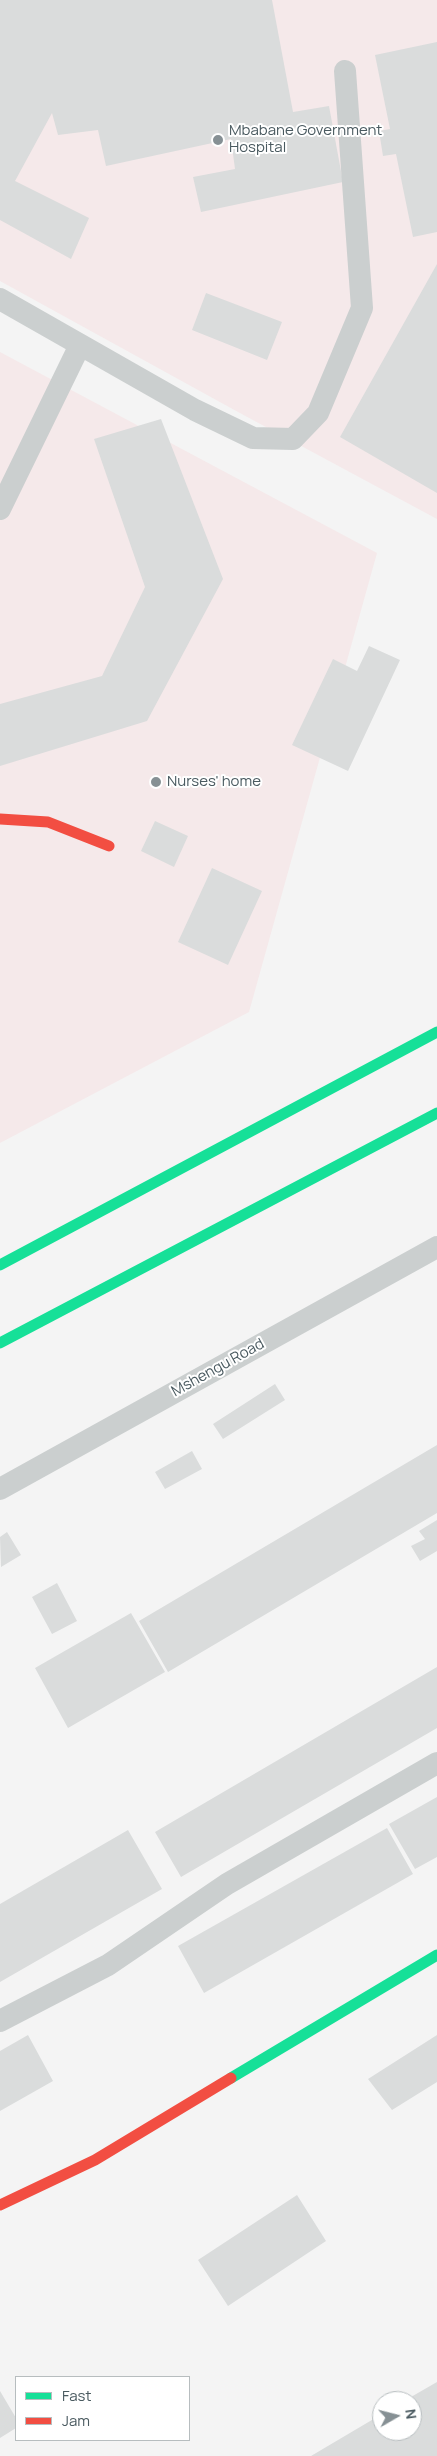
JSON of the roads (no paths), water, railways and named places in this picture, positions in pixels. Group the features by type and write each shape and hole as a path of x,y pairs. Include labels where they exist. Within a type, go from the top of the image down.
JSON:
{"main road":[{"path":"0,819 48,822 109,846"},
{"path":"0,1265 437,1032"},
{"path":"0,1343 437,1113"},
{"path":"0,2205 95,2160 437,1955"}],"lane":[{"path":"0,299 195,410 253,438 293,439 318,413 362,308 346,71"},
{"path":"0,509 80,344"},
{"name":"Mshengu Road","path":"0,1489 437,1247"},
{"path":"0,2021 108,1965 227,1884 437,1763"}],"place":[{"name":"Mbabane Government Hospital","path":"218,140"},
{"name":"Nurses' home","path":"156,782"}]}
